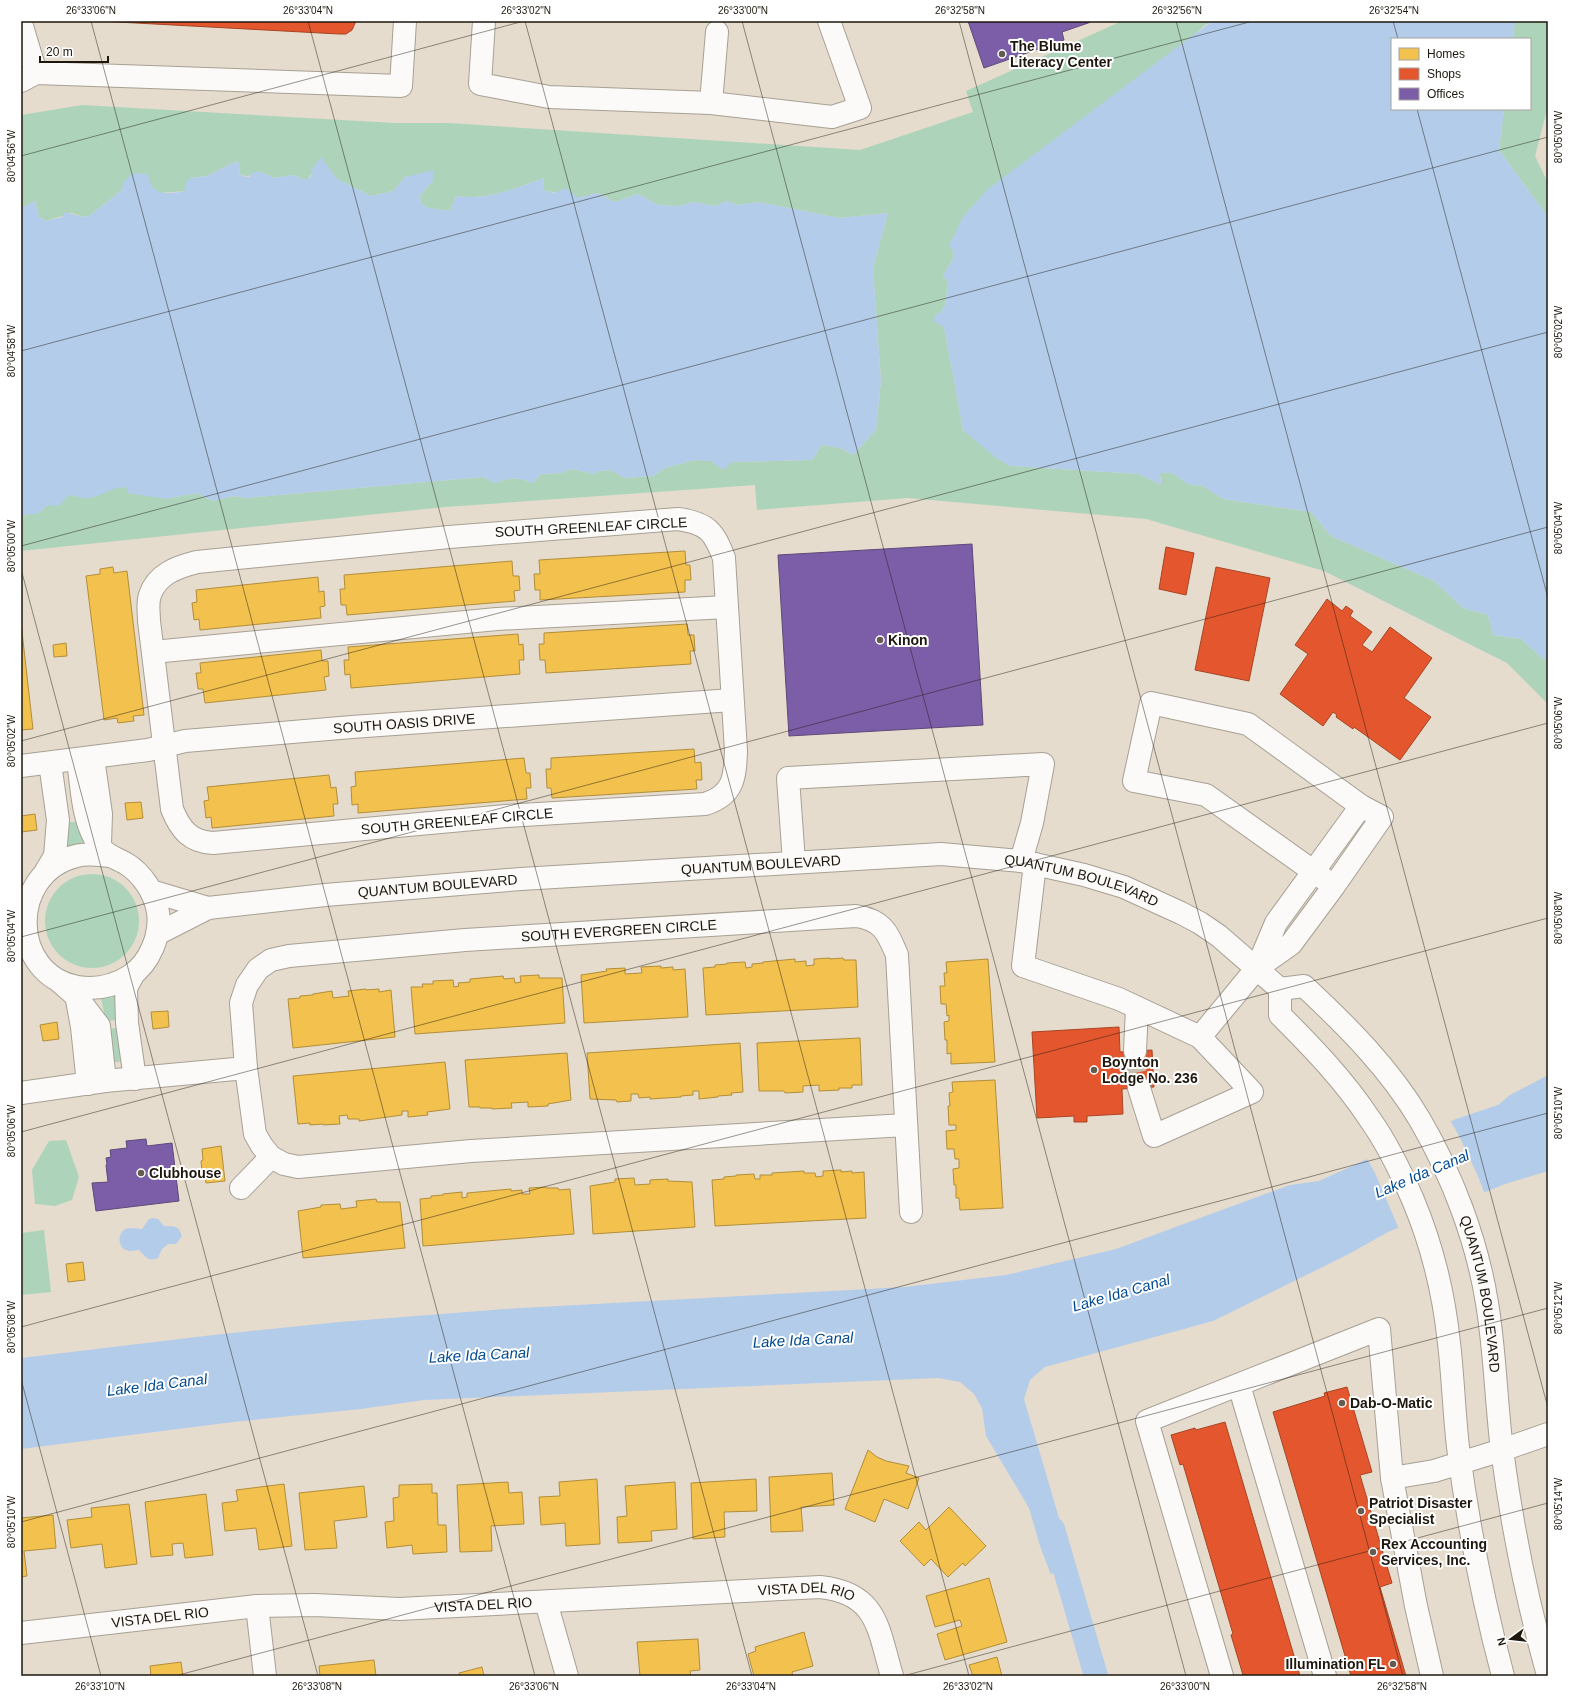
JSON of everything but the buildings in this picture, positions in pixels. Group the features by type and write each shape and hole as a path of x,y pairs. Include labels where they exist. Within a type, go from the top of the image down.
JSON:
{"street":[{"path":"21,23 28,77 401,86 405,21"},
{"path":"484,21 480,84 549,97 711,103 832,117 860,108 829,21"},
{"path":"711,103 717,32"},
{"name":"SOUTH GREENLEAF CIRCLE","path":"678,519 694,521 707,528 717,540 724,558 727,607 736,751 735,772 732,783 717,800 705,804 506,816 213,843 201,842 187,834 177,823 172,808 164,746 153,652 149,596 156,582 167,572 197,562 449,536 678,519"},
{"path":"153,652 497,620 727,607"},
{"name":"SOUTH OASIS DRIVE","path":"21,766 86,759 185,741 732,700"},
{"path":"1200,1037 1257,968 1291,944 1334,886 1382,817 1361,806 1248,724 1151,703 1134,781 1206,795 1312,872 1334,886"},
{"path":"86,759 85,816 105,852 125,863 139,874 151,891 158,912 157,934 149,955 134,973 126,988 127,1023 135,1079"},
{"path":"37,961 28,943 24,906 55,856 58,820 50,763"},
{"path":"794,862 788,778 1043,764 1032,823 1028,863 1023,966 1119,1000 1200,1037 1252,1092 1154,1136 1139,1088"},
{"path":"1257,968 1272,929 1361,806"},
{"path":"46,870 62,861 77,856 105,852"},
{"name":"QUANTUM BOULEVARD","path":"157,934 208,908 325,895 513,879 941,854 1028,863 1104,880 1181,912 1219,936 1280,989 1304,986 1347,1027 1373,1056 1408,1101 1435,1147 1449,1178 1470,1235 1487,1303 1502,1450 1513,1520 1531,1614 1548,1675"},
{"name":"QUANTUM BOULEVARD","path":"151,891 208,908"},
{"name":"SOUTH EVERGREEN CIRCLE","path":"905,1125 471,1151 298,1167 284,1164 271,1157 255,1134 246,1068 241,1003 247,985 258,969 271,960 289,956 465,940 856,916 870,918 882,926 891,939 897,955 905,1125 911,1212"},
{"path":"21,946 76,996 82,1028 96,1083"},
{"path":"58,980 72,986 86,988 103,987 118,983 134,973"},
{"path":"1280,989 1280,1015 1319,1054 1342,1081 1370,1118 1396,1163 1413,1201 1431,1251 1442,1297 1449,1341 1460,1463 1473,1544 1503,1676"},
{"path":"1135,1051 1137,1008"},
{"path":"21,1093 96,1083 246,1068"},
{"path":"241,1188 271,1157"},
{"path":"1222,1676 1147,1421 1379,1329 1392,1478 1416,1606 1432,1676"},
{"path":"1239,1385 1325,1676"},
{"path":"1392,1478 1434,1471 1548,1434"},
{"name":"VISTA DEL RIO","path":"21,1633 257,1606 316,1605 400,1609 820,1587 837,1589 854,1595 867,1608 876,1622 892,1676"},
{"path":"546,1602 568,1676"},
{"path":"257,1606 265,1676"}],"green space":[{"path":"1122,21 1212,21 1205,25 953,251 954,258 943,275 948,283 945,305 939,314 944,327 963,430 1010,466 1139,474 1161,485 1160,473 1172,473 1188,484 1203,486 1223,499 1311,512 1331,536 1434,581 1463,608 1488,615 1493,635 1521,639 1548,663 1548,704 1507,663 1324,571 1146,519 908,498 757,510 755,485 445,507 21,551 21,517 29,514 37,514 48,505 69,495 89,498 116,487 126,487 166,499 197,493 212,501 234,496 246,498 483,477 495,483 514,478 533,483 541,474 561,473 571,469 594,474 600,471 611,470 624,478 653,476 665,468 695,460 732,462 812,460 822,445 840,448 853,455 876,430 881,381 873,268 888,213 839,218 758,202 738,205 726,201 716,206 693,202 680,206 658,205 638,194 615,202 597,193 578,198 543,190 544,178 501,193 479,197 456,196 450,211 428,208 421,203 420,196 434,179 405,177 393,191 371,196 337,179 321,158 308,179 303,179 293,175 274,178 259,171 249,176 245,176 239,173 240,167 237,161 207,176 190,178 186,191 159,193 150,185 122,190 89,216 83,217 72,213 46,221 39,217 35,201 21,208 21,115 82,105 395,123 449,123 860,150 973,112 966,91"},
{"path":"1515,21 1548,21 1548,106 1535,156 1548,183 1548,217 1499,150 1504,110 1531,110 1531,38 1513,38"},
{"path":"68,822 78,822 83,841 82,845 66,848"},
{"path":"92,874 110,877 125,888 136,903 139,921 136,939 125,954 110,965 92,968 74,965 59,954 48,939 45,921 48,903 59,888 74,877"},
{"path":"116,994 117,1020 106,1021 101,999"},
{"path":"108,1029 118,1029 121,1059 119,1062 111,1061"},
{"path":"66,1140 79,1177 72,1200 55,1206 35,1204 32,1170 49,1141"},
{"path":"44,1230 51,1292 21,1295 21,1233"}],"water":[{"path":"1212,21 1515,21 1513,38 1391,38 1391,110 1504,110 1499,150 1548,217 1548,663 1521,639 1493,635 1488,615 1463,608 1434,581 1331,536 1311,512 1223,499 1203,486 1188,484 1172,473 1160,473 1161,485 1139,474 1010,466 996,458 963,430 944,327 934,322 935,314 939,314 945,305 948,283 943,275 954,258 953,251 949,245 963,217 988,189"},
{"path":"321,157 337,179 371,196 393,191 405,177 433,170 434,179 420,196 421,203 428,208 450,211 456,196 479,197 501,193 544,178 543,190 554,193 566,188 578,198 597,193 615,202 638,194 658,205 680,206 693,202 716,206 726,201 738,205 758,202 839,218 888,213 873,268 881,381 876,430 853,455 840,448 822,445 812,460 732,462 723,470 711,461 695,460 665,468 653,476 624,478 611,470 600,471 594,474 571,469 561,473 541,474 533,483 514,478 495,483 483,477 246,498 234,496 212,501 197,493 166,499 128,493 126,487 121,487 89,498 69,495 59,506 48,505 37,514 29,514 21,517 21,208 35,201 39,217 46,221 62,217 65,212 83,217 89,216 122,190 123,182 133,173 148,174 153,187 161,192 172,193 186,191 185,184 190,178 207,176 237,161 240,167 239,173 243,176 249,177 252,173 259,171 274,178 293,175 303,179 308,179 311,176 311,170"},
{"name":"Lake Ida Canal","path":"1548,1075 1548,1171 1505,1184 1388,1232 1347,1255 1213,1321 1045,1367 1030,1380 1024,1399 1069,1552 1051,1575 1040,1546 1029,1508 986,1436 982,1408 974,1394 960,1382 938,1378 424,1400 361,1409 233,1422 21,1449 21,1358 213,1335 339,1322 505,1309 905,1287 1006,1275 1116,1249 1290,1185 1319,1181 1456,1119 1498,1105 1510,1095"},
{"path":"149,1219 158,1219 164,1226 175,1227 179,1230 182,1236 176,1244 168,1244 162,1249 158,1258 155,1259 147,1258 139,1250 130,1251 121,1246 120,1237 123,1231 129,1228 142,1229"}],"pier":[{"path":"1450,1120 1477,1174 1485,1194 1399,1229 1375,1173 1366,1157"}],"waterway":[{"path":"1053,1529 1096,1676"}],"tunnel":[{"path":"1135,1051 1135,1070 1139,1088"}],"place":[{"name":"The Blume Literacy Center","path":"1002,54"},
{"name":"Kinon","path":"880,640"},
{"name":"Boynton Lodge No. 236","path":"1094,1070"},
{"name":"Clubhouse","path":"141,1173"},
{"name":"Dab-O-Matic","path":"1342,1403"},
{"name":"Patriot Disaster Specialist","path":"1361,1511"},
{"name":"Rex Accounting Services, Inc.","path":"1373,1552"},
{"name":"Illumination FL","path":"1393,1664"}]}
